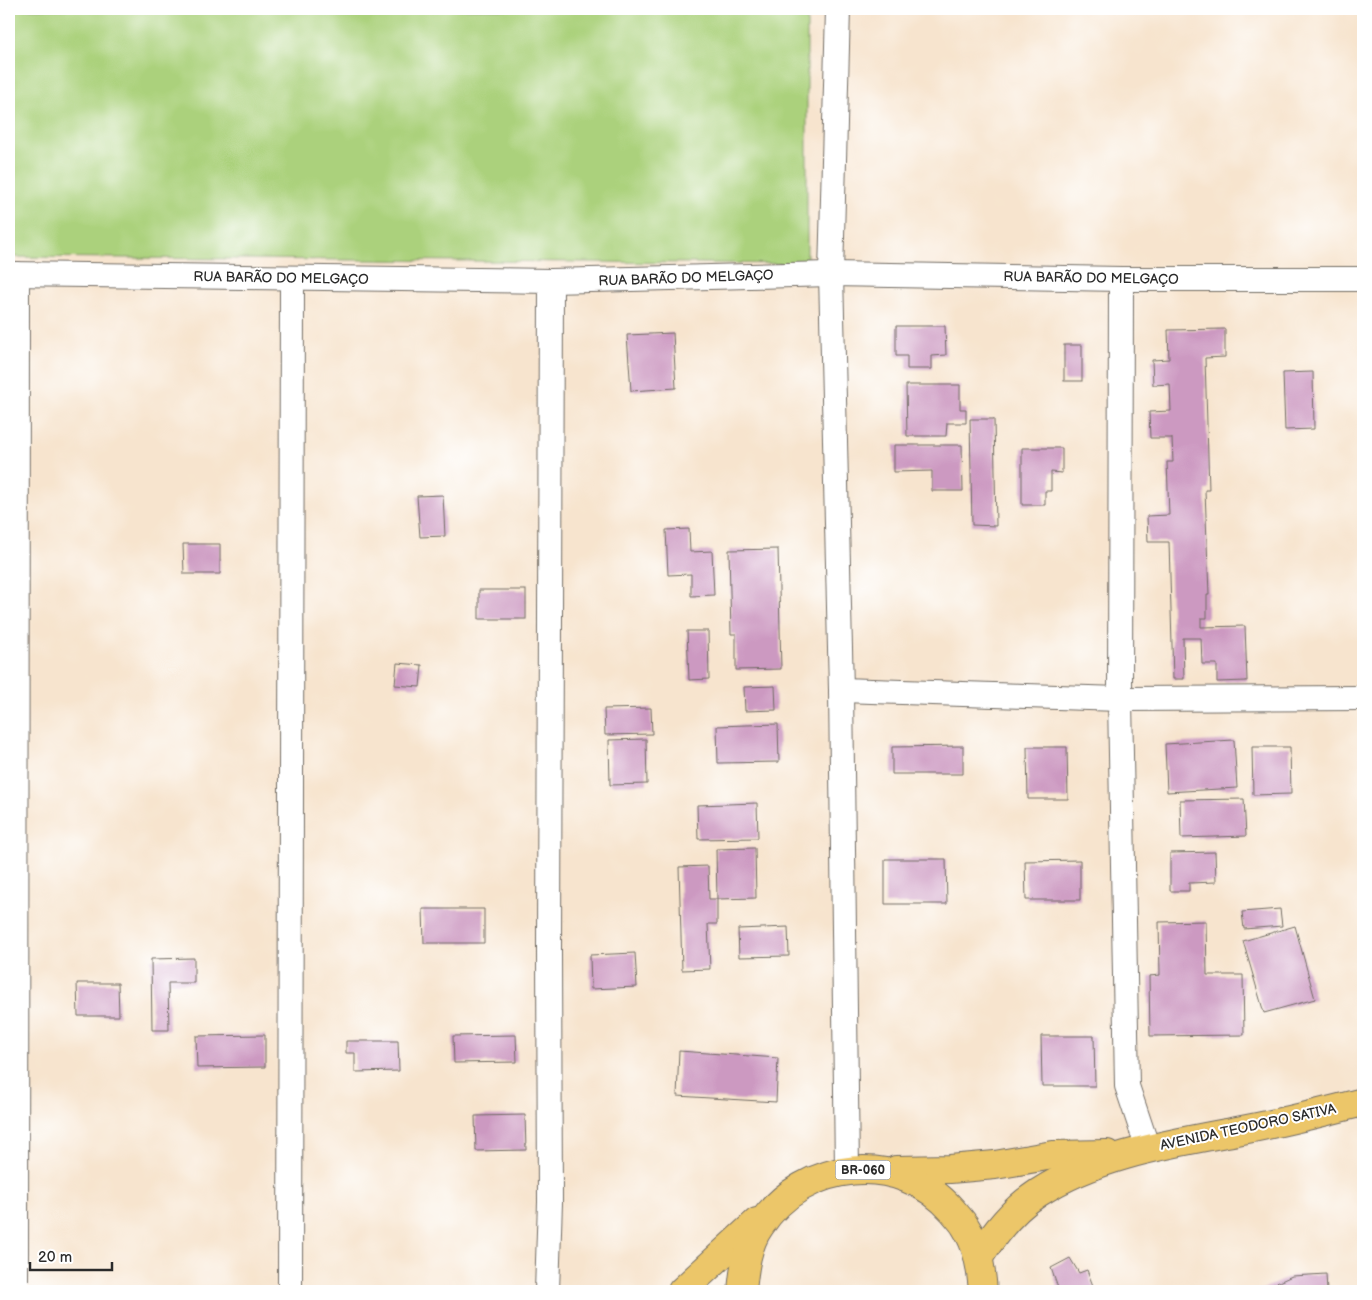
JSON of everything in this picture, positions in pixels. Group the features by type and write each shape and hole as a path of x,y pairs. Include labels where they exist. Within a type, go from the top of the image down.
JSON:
{"main road":[{"name":"AVENIDA TEODORO SATIVA","path":"1141,1151 1294,1120 1363,1102"},
{"name":"BR-060","path":"682,1291 784,1198 814,1179 847,1170 950,1169 995,1165 1053,1155 1141,1151"},
{"name":"BR-060","path":"979,1257 1007,1218 1036,1194 1069,1175 1141,1151"},
{"name":"BR-060","path":"882,1170 915,1181 943,1200 965,1226 979,1257 983,1291"},
{"name":"BR-060","path":"742,1291 745,1262 759,1226 784,1198"}],"street":[{"path":"838,9 832,274 841,690 847,1170"},
{"path":"13,274 16,1291"},
{"name":"RUA BARÃO DO MELGAÇO","path":"13,274 551,282 832,274 1121,279 1363,279"},
{"path":"290,1291 292,278"},
{"path":"1121,279 1120,699 1126,920 1127,1086 1141,1151"},
{"path":"547,1291 550,1202 551,282"},
{"path":"841,690 1120,699 1363,698"}],"green space":[{"path":"9,9 807,9 807,264 9,257"}],"building":[{"path":"896,326 945,326 946,355 932,356 932,369 907,369 907,356 896,356"},
{"path":"1225,329 1225,357 1205,358 1209,490 1205,490 1209,595 1207,595 1207,618 1201,618 1201,627 1245,626 1247,681 1217,682 1217,664 1202,664 1201,638 1183,638 1184,679 1173,679 1169,542 1148,542 1147,516 1169,515 1167,462 1173,462 1172,438 1150,438 1149,412 1171,411 1170,384 1153,385 1152,360 1169,359 1168,330"},
{"path":"673,333 676,388 631,391 627,335"},
{"path":"1064,345 1082,345 1082,381 1064,381"},
{"path":"1313,372 1314,429 1285,430 1283,373"},
{"path":"906,385 960,385 960,409 966,409 966,423 947,423 946,436 907,436"},
{"path":"970,419 994,419 996,526 972,525"},
{"path":"894,445 962,445 963,491 932,491 932,471 894,472"},
{"path":"1022,448 1062,448 1062,473 1051,472 1051,491 1045,491 1045,505 1022,505"},
{"path":"443,495 445,536 420,537 417,496"},
{"path":"689,529 690,552 712,551 714,595 691,596 691,574 668,575 666,530"},
{"path":"183,544 220,544 220,574 184,574"},
{"path":"778,549 781,669 736,670 736,634 731,634 729,550"},
{"path":"479,590 526,590 526,619 479,619"},
{"path":"687,631 708,631 709,679 689,680"},
{"path":"397,663 422,665 420,687 395,685"},
{"path":"775,686 776,710 745,711 744,687"},
{"path":"651,708 652,734 605,735 604,709"},
{"path":"778,724 779,762 718,763 717,726"},
{"path":"646,739 647,784 610,785 609,740"},
{"path":"1234,740 1237,788 1167,792 1165,744"},
{"path":"963,746 963,774 892,774 892,747"},
{"path":"1027,747 1067,747 1068,799 1028,799"},
{"path":"1252,747 1290,747 1291,794 1253,795"},
{"path":"1244,799 1246,836 1181,838 1180,800"},
{"path":"757,803 758,838 698,839 697,805"},
{"path":"755,848 756,898 717,899 716,849"},
{"path":"1215,852 1216,882 1189,883 1189,891 1170,891 1170,853"},
{"path":"885,859 946,859 947,904 885,904"},
{"path":"1080,860 1080,900 1026,900 1025,861"},
{"path":"708,866 709,899 717,899 717,924 708,924 710,969 682,970 679,867"},
{"path":"423,909 484,909 484,943 424,943"},
{"path":"1280,909 1282,926 1244,929 1242,912"},
{"path":"1206,921 1207,975 1243,975 1244,1035 1150,1036 1149,976 1160,975 1159,922"},
{"path":"1295,926 1315,999 1264,1013 1243,941"},
{"path":"788,927 789,956 739,957 738,929"},
{"path":"635,953 637,987 591,989 590,955"},
{"path":"194,958 194,983 168,983 169,1030 152,1030 151,959"},
{"path":"77,983 118,983 119,1016 78,1016"},
{"path":"265,1035 265,1067 197,1068 196,1036"},
{"path":"516,1035 517,1062 454,1063 453,1036"},
{"path":"1041,1036 1094,1036 1095,1086 1042,1086"},
{"path":"346,1041 398,1041 399,1071 355,1072 355,1053 346,1053"},
{"path":"679,1051 778,1058 776,1102 677,1096"},
{"path":"525,1115 526,1150 476,1151 475,1116"},
{"path":"1070,1258 1079,1273 1087,1270 1095,1291 1059,1291 1051,1268"},
{"path":"1326,1274 1327,1291 1259,1291 1292,1276"}]}
